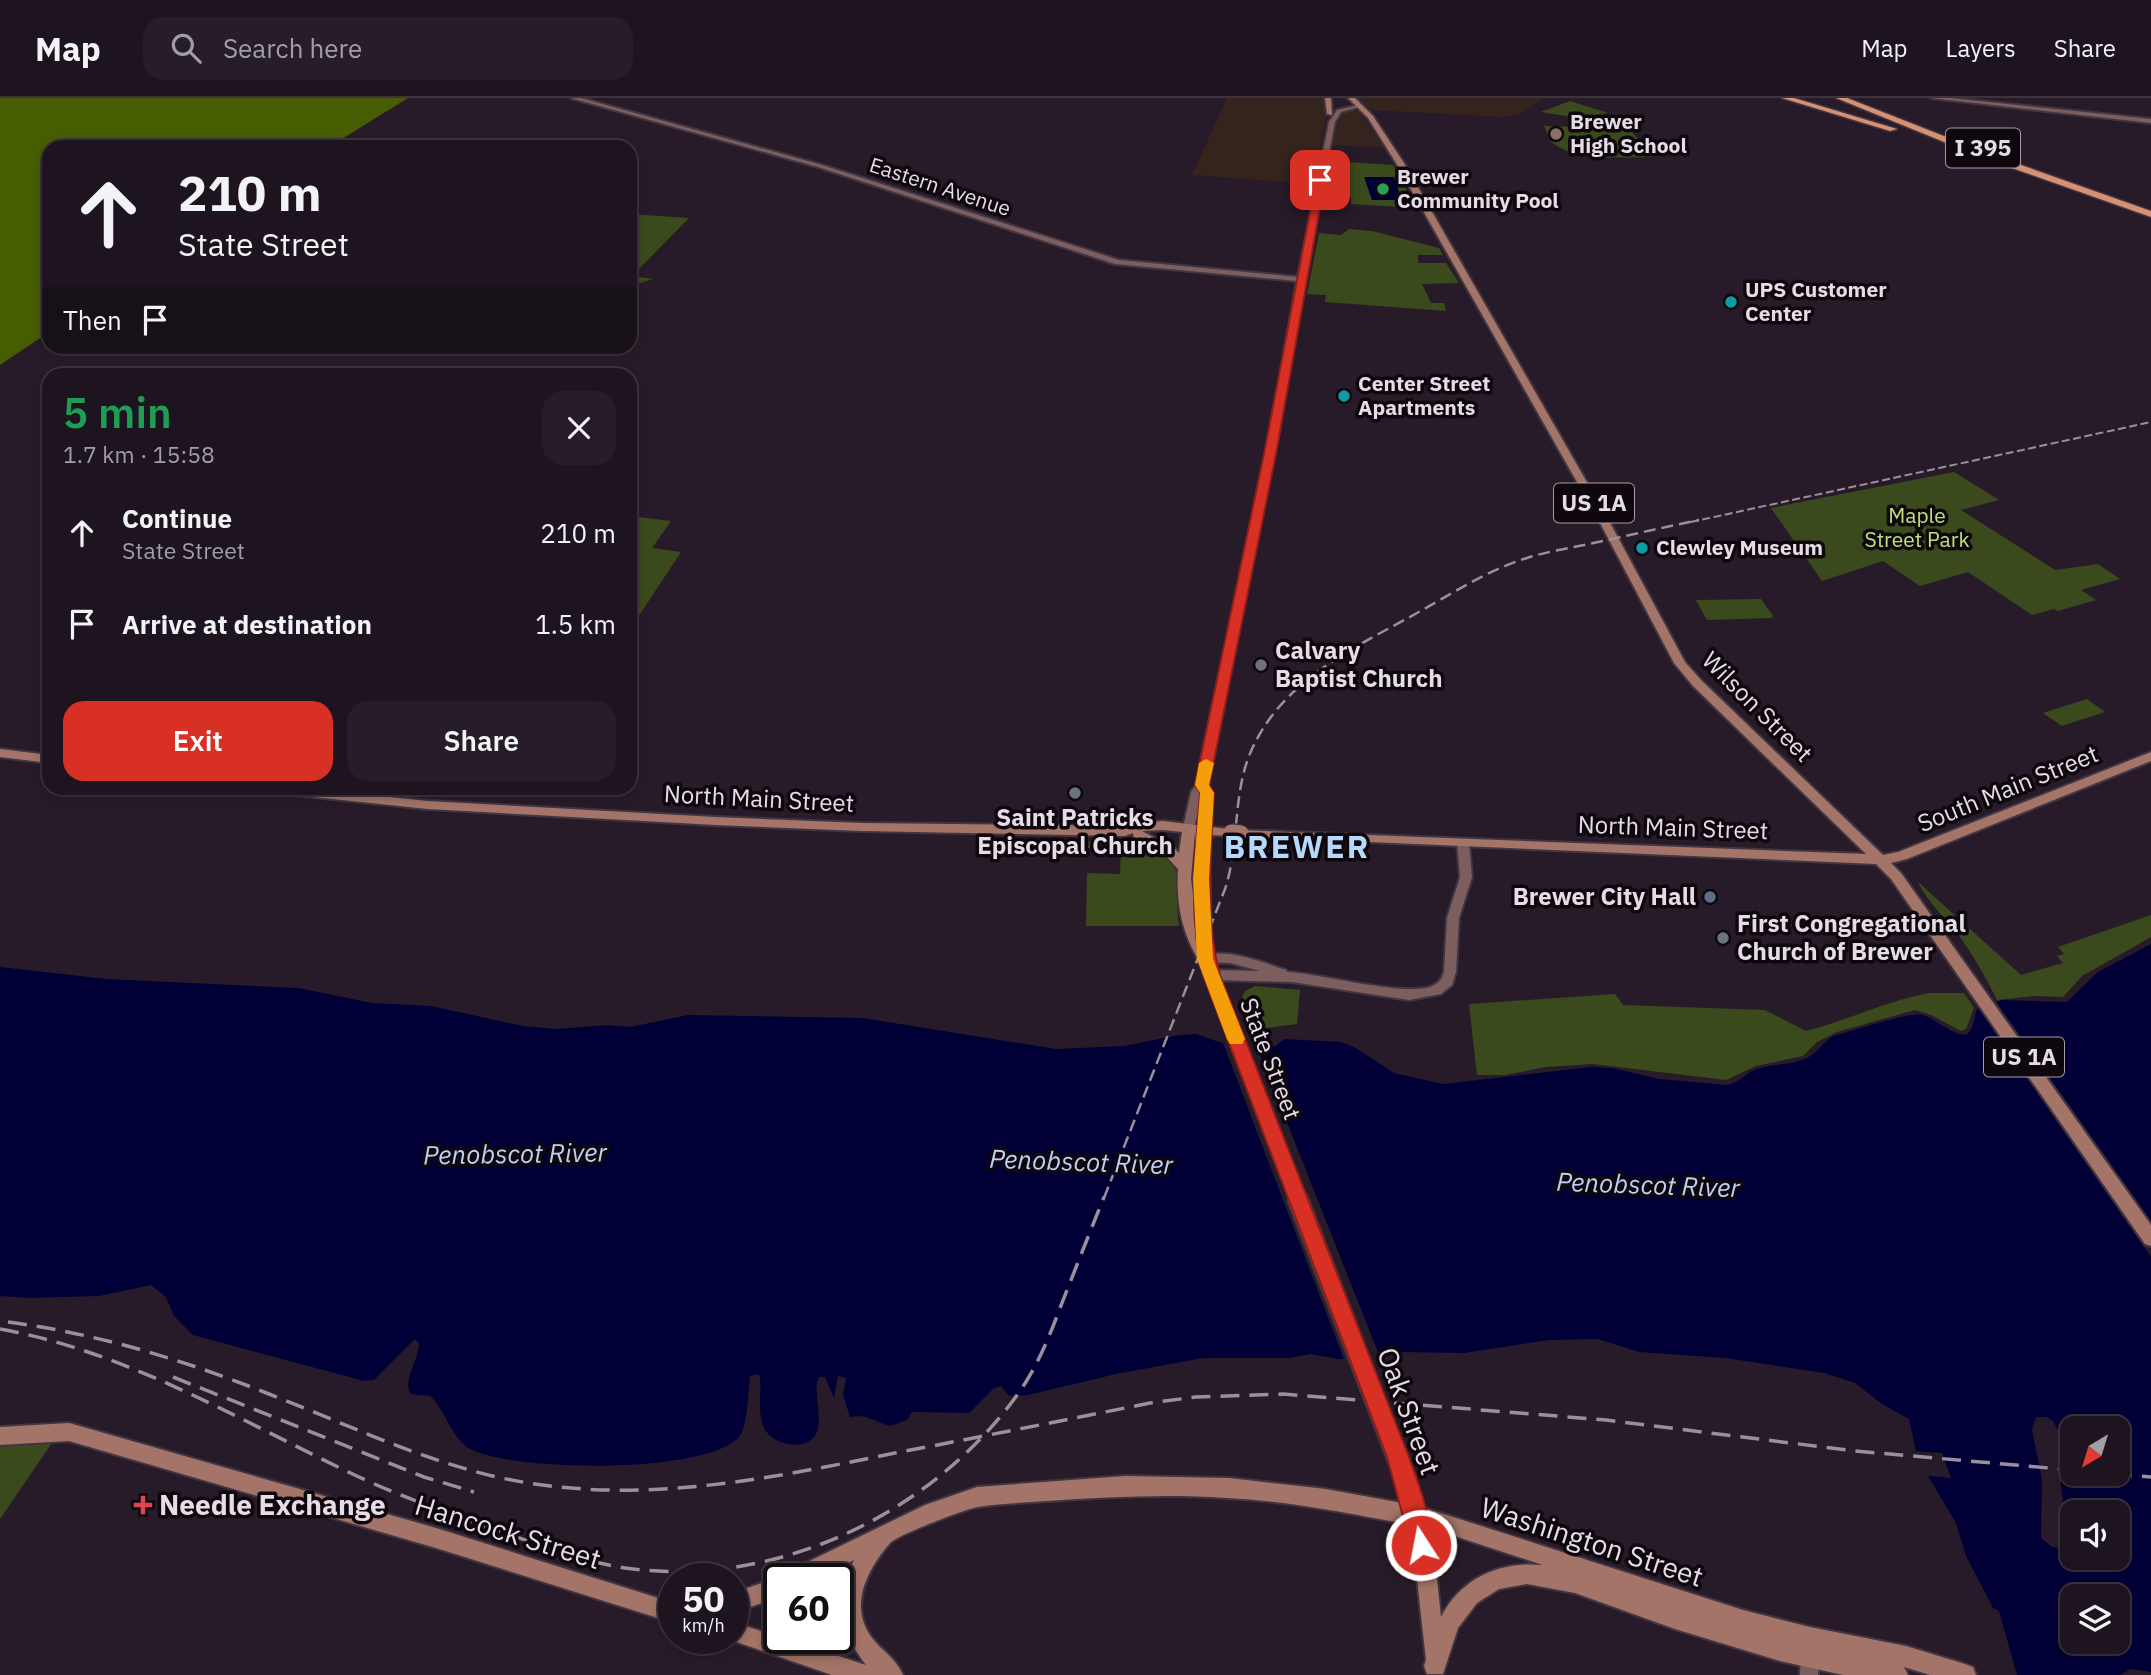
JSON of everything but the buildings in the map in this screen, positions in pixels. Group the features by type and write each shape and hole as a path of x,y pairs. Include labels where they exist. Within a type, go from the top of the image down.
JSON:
{"highway":[{"path":"1786,98 1961,150 2065,185"},
{"name":"I 395","path":"1840,98 2065,185 2151,214"},
{"name":"I 395","path":"1855,98 1992,152 2151,208"}],"main road":[{"name":"Eastern Avenue","path":"574,98 820,166 1118,262 1301,279"},
{"path":"1328,98 1331,118"},
{"name":"Wilson Street","path":"1343,98 1354,102 1373,121 1400,163 1603,519 1680,663 1697,683 1896,876 2151,1239"},
{"path":"1934,98 2151,121"},
{"path":"1331,118 1354,102"},
{"name":"State Street","path":"1289,1176 1205,959 1194,943 1189,928 1186,869 1193,831 1207,793 1202,785 1270,454 1331,118"},
{"path":"0,753 42,758"},
{"name":"South Main Street","path":"1881,860 1911,853 2151,756"},
{"name":"North Main Street","path":"332,795 428,805 738,822 1132,833 1193,831 1279,835 1303,840 1361,843 1440,846 1463,843 1881,860"},
{"name":"State Street","path":"1193,831 1201,879 1205,959"},
{"path":"1132,833 1169,851 1186,869"},
{"path":"1211,975 1292,977 1409,995 1440,989 1450,972 1452,918 1466,881 1463,843"},
{"path":"1205,959 1238,960 1292,977"},
{"name":"Oak Street","path":"1289,1176 1408,1486 1430,1605 1434,1670"},
{"name":"Hancock Street","path":"0,1436 69,1432 436,1538 658,1608"},
{"name":"Washington Street","path":"827,1563 944,1506 977,1497 1138,1485 1255,1490 1326,1499 1415,1516 1712,1611 1810,1657 1906,1657 1965,1675"},
{"path":"891,1675 874,1660 861,1643 852,1626 850,1605 854,1584 862,1565 893,1531"},
{"name":"Washington Street","path":"1434,1670 1443,1635 1463,1602 1477,1589 1496,1579 1524,1574 1568,1582 1739,1639 1897,1675"},
{"path":"643,1603 658,1604"},
{"path":"749,1637 865,1675"}],"shaded area":[{"path":"1227,98 1324,98 1327,113 1313,184 1192,175"},
{"path":"1356,98 1544,98 1517,115 1501,117 1372,110"},
{"path":"1347,110 1359,112 1385,148 1332,145 1341,113"}],"green space":[{"path":"0,98 408,98 340,140 42,140 42,337 0,365"},
{"path":"1570,101 1608,113 1578,118 1541,112"},
{"path":"1544,126 1629,129 1654,157 1600,157 1571,152 1551,141"},
{"path":"1332,161 1393,165 1417,208 1351,204 1351,197 1326,195"},
{"path":"637,214 689,218 637,271"},
{"path":"1349,229 1372,231 1439,248 1443,255 1418,255 1418,263 1446,263 1459,283 1422,284 1431,303 1444,303 1446,311 1325,302 1326,295 1307,294 1319,233 1341,235"},
{"path":"637,277 653,279 637,284"},
{"name":"Maple Street Park","path":"1954,472 1999,500 1961,510 2055,570 2098,564 2120,579 2081,590 2096,600 2032,615 1968,572 1920,586 1883,561 1822,581 1771,508"},
{"path":"637,517 671,521 652,548 681,552 637,618"},
{"path":"1761,599 1772,618 1707,620 1696,600"},
{"path":"2087,699 2105,712 2062,726 2043,713"},
{"path":"1089,841 1139,846 1163,855 1171,862 1177,879 1179,926 1086,926 1087,873 1120,874 1121,850 1088,848"},
{"path":"1918,882 2021,975 2063,963 2057,956 2064,954 2058,947 2151,915 2151,937 2082,976 2063,997 2034,996 1997,1000 1964,942 1931,903"},
{"path":"1255,986 1300,990 1297,1024 1252,1030 1241,1000 1245,991"},
{"path":"1929,993 1964,993 1974,1008 1966,1029 1961,1031 1915,1010 1837,1032 1817,1042 1803,1056 1756,1066 1726,1080 1593,1064 1546,1067 1505,1075 1477,1075 1469,1004 1615,994 1623,1005 1765,1010 1806,1031"},
{"path":"56,1437 0,1519 0,1441"}],"water":[{"name":"Brewer Community Pool","path":"1364,177 1394,177 1402,200 1372,200"},
{"name":"Penobscot River","path":"2151,944 2151,1672 2131,1669 2120,1675 2017,1675 1999,1611 1993,1608 1966,1556 1956,1523 1928,1476 1951,1478 1942,1453 1916,1451 1909,1419 1882,1404 1855,1383 1824,1373 1725,1358 1639,1352 1598,1339 1549,1340 1464,1353 1400,1352 1381,1357 1338,1359 1311,1354 1289,1358 1203,1358 1116,1374 1028,1395 1009,1396 1001,1386 994,1388 969,1413 912,1412 907,1420 890,1426 863,1416 850,1417 843,1395 846,1378 838,1376 834,1398 825,1377 819,1377 817,1431 807,1442 791,1445 775,1439 764,1428 760,1414 759,1374 750,1376 741,1434 724,1447 693,1457 654,1463 564,1465 489,1456 461,1442 430,1396 410,1394 408,1382 419,1343 415,1339 374,1380 364,1381 193,1335 174,1316 166,1297 151,1285 99,1296 0,1296 0,967 107,979 298,988 372,1003 431,1006 523,1026 556,1029 608,1025 630,1027 688,1015 863,1018 1056,1049 1124,1046 1196,1034 1251,1053 1271,1049 1285,1039 1341,1042 1356,1048 1394,1073 1443,1084 1591,1067 1612,1068 1659,1079 1727,1085 1757,1069 1807,1058 1833,1036 1880,1022 1923,1015 1963,1035 1969,1032 1977,1009 2002,1000 2067,1002 2098,972","holes":["2060,1416 2130,1416 2130,1486 2061,1486 2063,1500 2130,1500 2130,1570 2060,1570 2060,1548 2052,1547 2041,1538 2042,1479 2032,1430 2036,1417 2047,1417 2053,1421 2060,1434"]}],"pier":[{"path":"1994,999 2151,1221 2151,1257 1977,1006"},
{"path":"1222,1040 1258,1049 1381,1360 1345,1362"}],"railway":[{"path":"1691,522 2151,422"},
{"path":"1104,1198 1225,889 1233,854 1241,783 1252,749 1282,703 1302,684 1346,653 1498,569 1541,554 1699,520"},
{"path":"983,1436 1022,1388 1040,1357 1104,1197"},
{"path":"8,1322 108,1341 173,1359 439,1461 497,1477 547,1486 597,1490 697,1486 796,1472 983,1436"},
{"path":"0,1329 48,1340 139,1371 410,1499 564,1553 633,1569 689,1571 745,1565 799,1552 852,1531 901,1504 947,1470 983,1436"},
{"path":"173,1377 424,1477 474,1492"},
{"path":"983,1436 1150,1403 1196,1397 1283,1394 1606,1420 1855,1451 2060,1469"},
{"path":"2130,1475 2151,1477"}],"slow traffic":[{"path":"1206,763 1202,785 1207,793 1202,831 1201,879 1205,959 1236,1039"}],"place":[{"name":"Brewer High School","path":"1556,134"},
{"name":"Brewer Community Pool","path":"1383,189"},
{"name":"UPS Customer Center","path":"1731,302"},
{"name":"Center Street Apartments","path":"1344,396"},
{"name":"Clewley Museum","path":"1642,548"},
{"name":"Calvary Baptist Church","path":"1261,665"},
{"name":"Saint Patricks Episcopal Church","path":"1075,793"},
{"name":"Brewer City Hall","path":"1710,897"},
{"name":"First Congregational Church of Brewer","path":"1723,938"},
{"name":"Needle Exchange","path":"143,1505"}],"district":[{"name":"BREWER","path":"1297,847"}],"route":[{"path":"1320,180 1270,454 1202,785 1207,793 1202,831 1201,879 1204,947 1211,975 1398,1457 1412,1502 1421,1545"}]}
